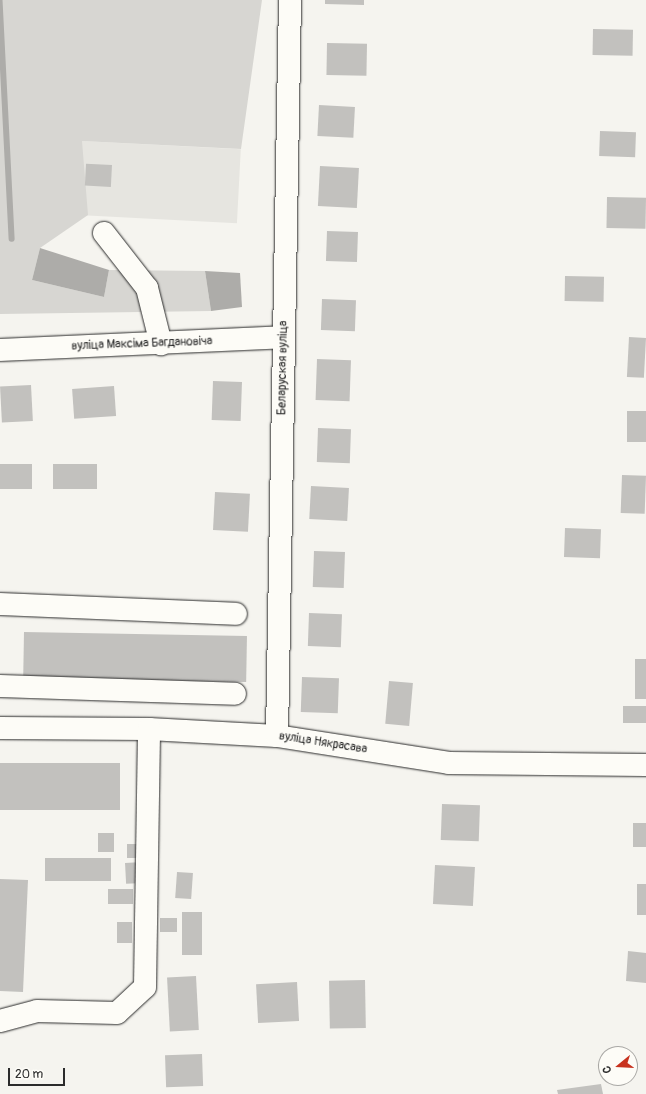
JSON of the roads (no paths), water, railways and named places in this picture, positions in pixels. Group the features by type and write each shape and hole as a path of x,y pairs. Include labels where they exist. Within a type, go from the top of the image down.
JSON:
{"street":[{"name":"Беларуская вуліца","path":"277,736 290,0"},
{"path":"104,233 147,288 161,344"},
{"name":"вуліца Максіма Багдановіча","path":"0,350 161,344 283,337"},
{"path":"0,604 236,614"},
{"path":"0,686 235,694"},
{"name":"вуліца Някрасава","path":"0,728 149,729 277,736 449,764 646,765"},
{"path":"0,1021 37,1011 117,1013 145,987 149,729"}],"waterway":[{"path":"0,0 12,239"}]}
